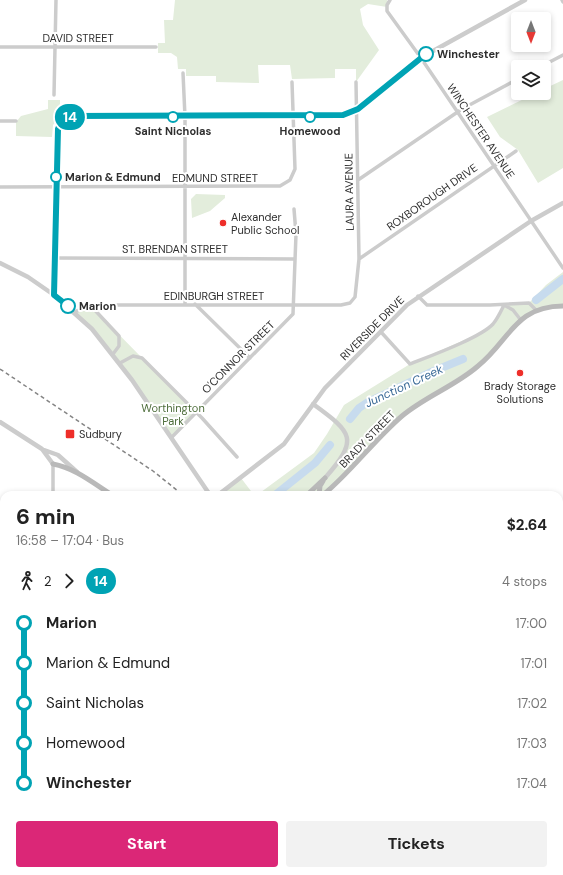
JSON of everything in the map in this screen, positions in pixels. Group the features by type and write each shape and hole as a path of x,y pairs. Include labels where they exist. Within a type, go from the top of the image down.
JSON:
{"main road":[{"name":"BRADY STREET","path":"328,491 347,474 394,423 415,406 464,378 482,364 520,319 545,307 563,306"},
{"path":"53,464 65,467 78,473 106,491"},
{"path":"311,491 325,478"},
{"path":"320,491 320,486 325,478"}],"street":[{"path":"54,95 56,0"},
{"name":"WINCHESTER AVENUE","path":"390,0 387,5 387,11 421,58 563,268"},
{"path":"54,295 58,129 62,120 72,116 340,116 358,109 421,58 526,0"},
{"name":"DAVID STREET","path":"0,46 156,47"},
{"path":"551,61 563,54"},
{"path":"183,73 185,117 185,304"},
{"path":"292,82 293,117"},
{"name":"LAURA AVENUE","path":"353,300 356,292 359,259 358,109 356,82"},
{"path":"358,180 457,112 511,83"},
{"name":"EDMUND STREET","path":"0,187 276,187 286,184 293,176 295,169 293,117"},
{"path":"0,121 16,121"},
{"name":"ROXBOROUGH DRIVE","path":"359,259 516,151"},
{"name":"RIVERSIDE DRIVE","path":"223,491 284,444 324,388 407,305 418,296 531,221 563,203"},
{"path":"293,305 296,234 294,209"},
{"name":"ST. BRENDAN STREET","path":"55,258 294,259"},
{"path":"0,263 28,277 54,295 92,329 120,363 172,437 207,491"},
{"path":"418,296 427,305 504,305 529,303 536,310"},
{"name":"EDINBURGH STREET","path":"74,312 91,306 185,304 341,305 350,303 353,300"},
{"path":"195,304 250,358"},
{"name":"O'CONNOR STREET","path":"172,437 292,316 293,305"},
{"path":"504,305 513,310 520,319"},
{"path":"380,332 410,364 444,351 488,328 499,316 504,305"},
{"path":"91,306 119,336 119,346 113,354"},
{"path":"120,363 133,356 138,356 196,412 237,457"},
{"path":"313,404 337,421 344,430 346,438 345,454 325,478"},
{"path":"0,422 42,449 58,455 78,473"},
{"path":"42,449 53,464 53,491"}],"green space":[{"path":"175,0 387,0 388,3 387,7 368,4 360,9 363,25 379,50 356,82 356,69 335,69 335,78 292,79 290,65 258,65 259,83 216,82 216,76 186,76 186,69 178,69 177,57 171,53 158,53 158,43 165,43 164,20 173,20"},
{"path":"563,80 563,168 538,183 518,150 500,137 487,117 522,100 551,100 551,86"},
{"path":"48,100 60,100 60,117 53,125 52,137 16,136 16,122 21,116 48,109"},
{"path":"196,194 225,195 225,198 210,211 192,218 191,199"},
{"path":"563,272 563,306 554,306 526,315 489,357 415,406 328,491 262,491 314,453 344,405 410,364 480,333 493,323 504,304 529,303 546,285"},
{"name":"Worthington Park","path":"91,306 196,413 172,438 108,348 74,313"},
{"path":"241,478 251,491 226,491"}],"waterway":[{"name":"Junction Creek","path":"536,300 563,279"},
{"name":"Junction Creek","path":"350,419 359,408 368,402 429,373 463,359"},
{"name":"Junction Creek","path":"280,491 315,463 330,445"}],"railway":[{"path":"0,369 153,471 178,491"}],"bus line":[{"name":"14","path":"68,306 54,295 58,129 62,120 72,116 340,116 358,109 426,54"}],"place":[{"name":"Winchester","path":"426,54"},
{"name":"Saint Nicholas","path":"173,117"},
{"name":"Homewood","path":"310,117"},
{"name":"Marion & Edmund","path":"56,177"},
{"name":"Alexander Public School","path":"223,223"},
{"name":"Marion","path":"68,306"},
{"name":"Brady Storage Solutions","path":"520,373"},
{"name":"Sudbury","path":"70,434"}]}
